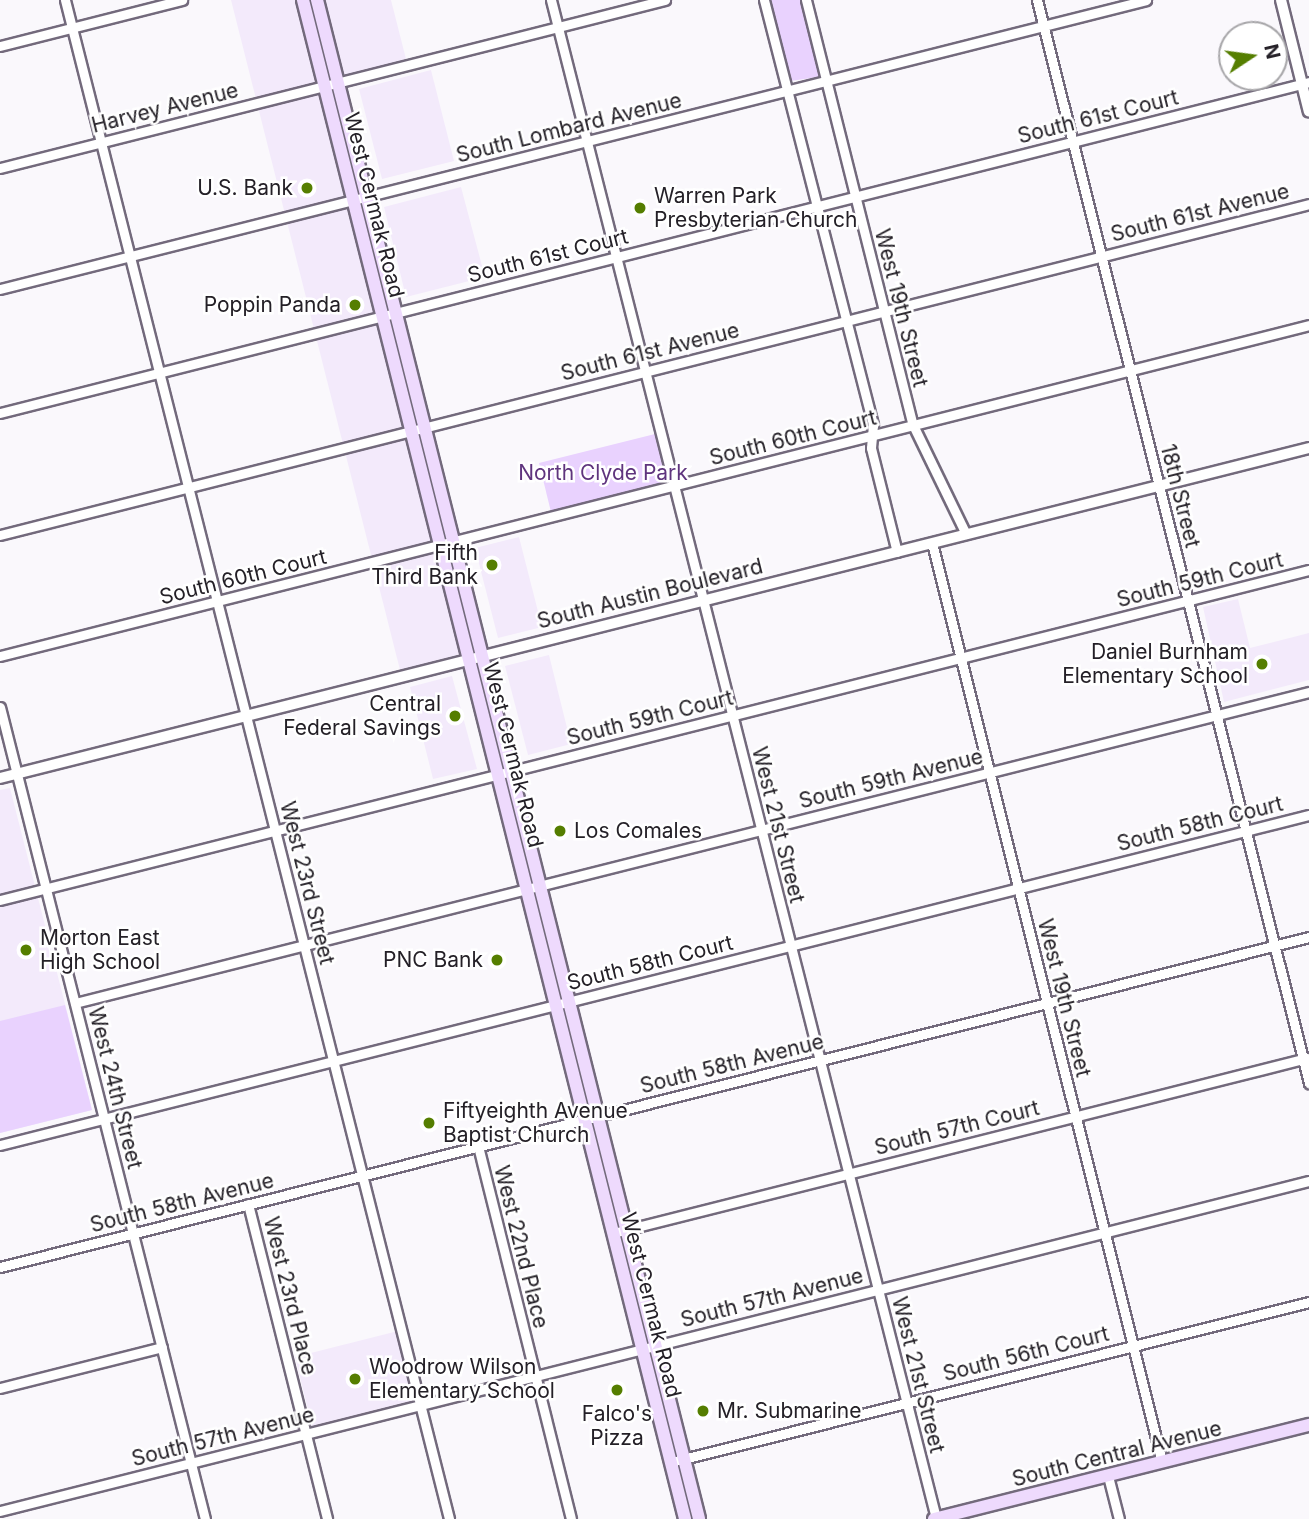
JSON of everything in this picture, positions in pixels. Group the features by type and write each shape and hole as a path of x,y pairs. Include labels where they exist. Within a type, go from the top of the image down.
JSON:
{"main road":[{"name":"West Cermak Road","path":"303,0 353,200 389,315 620,1231 656,1346 685,1519"},
{"name":"West Cermak Road","path":"317,0 366,197 389,315"},
{"name":"West Cermak Road","path":"620,1231 643,1349 677,1460 699,1519"},
{"name":"South Central Avenue","path":"935,1519 1309,1425"}],"street":[{"name":"West 23rd Street","path":"65,0 449,1519"},
{"path":"0,46 182,0"},
{"name":"West 21st Street","path":"551,0 935,1519"},
{"name":"Harvey Avenue","path":"0,168 665,0"},
{"path":"764,0 847,321 874,435 871,448 897,552"},
{"name":"West 19th Street","path":"806,0 913,425 966,534"},
{"name":"18th Street","path":"1037,0 1275,946 1306,1058 1309,1083"},
{"name":"South Lombard Avenue","path":"0,289 1146,0"},
{"path":"1281,0 1306,83 1309,112"},
{"name":"South 61st Court","path":"0,413 1306,83"},
{"name":"South 61st Avenue","path":"0,535 1309,204"},
{"name":"South 60th Court","path":"0,656 1309,325"},
{"name":"South Austin Boulevard","path":"0,778 1309,448"},
{"name":"West 19th Street","path":"932,543 1162,1462"},
{"name":"South 59th Court","path":"0,900 1309,570"},
{"name":"South 59th Avenue","path":"75,1003 1309,692"},
{"name":"West 24th Street","path":"0,707 205,1519"},
{"name":"South 58th Court","path":"0,1145 1309,814"},
{"name":"South 58th Avenue","path":"0,1267 1309,937"},
{"name":"South 57th Court","path":"620,1231 1306,1058"},
{"name":"West 22nd Place","path":"478,1146 571,1519"},
{"name":"South 57th Avenue","path":"0,1511 1309,1181"},
{"name":"West 23rd Place","path":"248,1204 327,1519"},
{"name":"South 56th Court","path":"677,1460 1309,1301"},
{"path":"0,1388 162,1347"},
{"path":"1108,1476 1119,1519"}],"shaded area":[{"path":"231,0 298,0 464,653 400,670"},
{"path":"324,0 391,0 406,59 343,77"},
{"path":"431,70 454,161 382,179 359,89"},
{"path":"461,187 485,277 406,297 384,207"},
{"path":"519,537 542,627 498,638 475,548"},
{"name":"Daniel Burnham Elementary School","path":"1238,599 1250,648 1309,633 1309,680 1224,702 1203,607"},
{"path":"549,655 571,744 528,755 505,666"},
{"path":"452,676 477,769 433,779 410,687"},
{"name":"Morton East High School","path":"10,788 92,1110 0,1133 0,790"},
{"name":"Woodrow Wilson Elementary School","path":"398,1331 415,1400 312,1426 295,1357"}],"green space":[{"path":"769,0 802,0 819,77 790,81"},
{"name":"North Clyde Park","path":"655,434 667,483 551,512 539,463"},
{"path":"65,1005 92,1110 0,1133 0,1021"}],"place":[{"name":"U.S. Bank","path":"307,188"},
{"name":"Warren Park Presbyterian Church","path":"640,208"},
{"name":"Poppin Panda","path":"355,305"},
{"name":"Fifth Third Bank","path":"492,565"},
{"name":"Daniel Burnham Elementary School","path":"1262,664"},
{"name":"Central Federal Savings","path":"455,716"},
{"name":"Los Comales","path":"560,831"},
{"name":"Morton East High School","path":"26,950"},
{"name":"PNC Bank","path":"497,960"},
{"name":"Fiftyeighth Avenue Baptist Church","path":"429,1123"},
{"name":"Woodrow Wilson Elementary School","path":"355,1379"},
{"name":"Falco's Pizza","path":"617,1390"},
{"name":"Mr. Submarine","path":"703,1411"}]}
